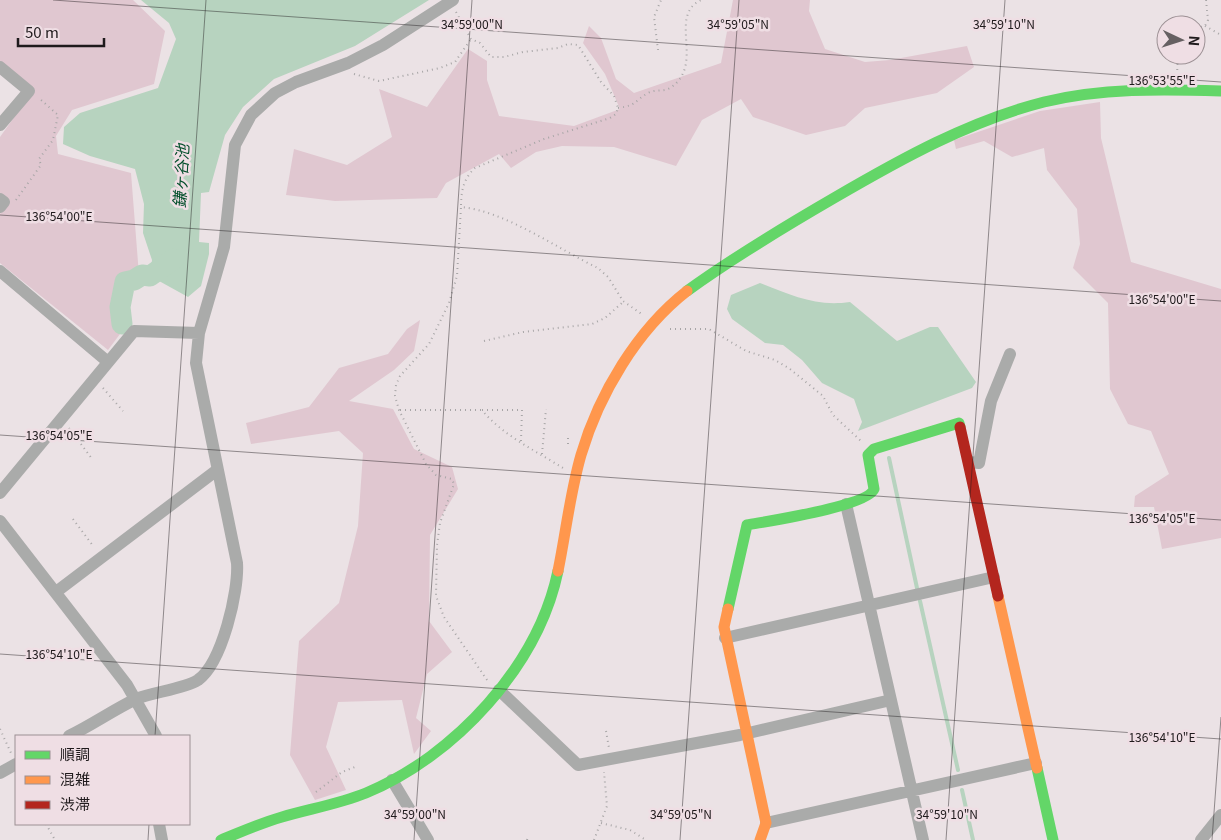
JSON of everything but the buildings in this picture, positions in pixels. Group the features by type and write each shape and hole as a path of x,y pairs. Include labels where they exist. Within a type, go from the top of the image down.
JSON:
{"street":[{"path":"71,735 136,700 197,680 209,667 219,648 231,616 238,580 237,564 196,363 199,334 224,247 231,161 238,138 251,115 275,93 296,82 338,66 383,45 452,1"},
{"path":"0,67 29,91 0,125"},
{"path":"221,840 270,821 365,794 392,780 454,737 498,691 534,637 556,582 576,477 592,423 619,370 656,323 681,296 753,246 892,163 958,130 999,115 1047,102 1110,91 1177,89 1221,91"},
{"path":"0,271 108,362"},
{"path":"0,493 134,331 199,334"},
{"path":"969,462 979,463 991,401 1010,354"},
{"path":"760,840 766,823 724,627 747,525 867,498 873,492 874,487 868,455 872,451 959,423 1054,840"},
{"path":"56,592 217,470"},
{"path":"846,504 923,840"},
{"path":"0,521 56,592 136,700 155,735"},
{"path":"725,638 994,577"},
{"path":"498,691 578,766 740,735 746,732 891,700"},
{"path":"766,823 1036,762"},
{"path":"0,773 15,765"},
{"path":"392,780 428,840"},
{"path":"1201,840 1221,815"},
{"path":"159,825 162,840"}],"path":[{"path":"658,50 654,17 661,0"},
{"path":"618,108 634,105 654,91 670,88 681,78 688,56 686,18 691,7 702,0"},
{"path":"1206,0 1208,20 1206,24"},
{"path":"452,1 471,39 480,43 491,57 496,58 558,48 568,44 578,45 600,82 614,96 618,108 616,114 610,118 544,139 475,168 467,177 462,189 455,284 429,344 400,376 396,396 400,410 432,472 452,479 454,484 440,523 437,545 436,596 444,616 498,691"},
{"path":"1206,27 1221,35"},
{"path":"338,66 341,70 372,80 420,73 455,62 471,39"},
{"path":"1177,89 1178,65"},
{"path":"1,202 12,206 41,165 39,159 53,140 58,116 40,99"},
{"path":"461,207 475,210 512,224 598,268 608,276 623,301 656,323 668,328 709,329 746,351 775,360 790,369 823,396 842,425 872,451"},
{"path":"484,341 523,332 592,324 605,318 623,301"},
{"path":"94,378 123,411"},
{"path":"542,455 546,409"},
{"path":"400,410 522,410 521,442"},
{"path":"482,410 492,422 565,469"},
{"path":"61,419 93,460"},
{"path":"73,519 102,557"},
{"path":"0,729 15,762"},
{"path":"594,840 607,800 606,731"},
{"path":"601,823 630,830 646,840"},
{"path":"47,825 55,840"}],"shaded area":[{"path":"0,0 133,0 165,31 154,84 72,110 56,136 58,154 131,173 140,288 118,287 116,323 123,330 108,350 0,263 0,214 7,203 0,196 0,137 33,91 0,62"},
{"path":"733,0 810,0 809,11 825,49 865,62 890,60 967,46 974,67 937,93 865,108 845,126 806,135 753,117 741,99 702,120 676,166 614,147 562,146 536,152 511,168 499,154 446,183 437,198 335,201 286,195 294,149 347,165 392,137 379,89 427,107 468,49 487,61 487,80 499,116 574,126 620,109 605,74 583,43 589,26 601,38 616,79 634,93 721,63"},
{"path":"1100,102 1101,138 1131,262 1221,289 1221,538 1162,549 1154,507 1134,507 1135,496 1169,474 1151,431 1128,424 1110,389 1108,303 1073,268 1080,244 1077,209 1047,170 1044,148 1012,157 984,141 956,149 954,140 1040,111"},
{"path":"420,320 414,351 394,370 349,401 393,409 414,449 452,467 458,489 430,535 429,621 452,652 427,674 416,718 431,731 414,754 402,700 338,702 326,747 346,790 315,800 290,755 299,641 339,603 358,526 363,453 339,431 251,444 246,423 309,407 339,368 388,354 407,329"}],"water":[{"path":"141,0 429,0 355,46 274,79 243,107 225,135 209,192 201,193 199,242 209,243 209,254 201,286 188,297 150,276 152,260 143,233 144,204 135,169 90,156 63,144 64,127 80,113 158,88 176,39 169,23"},
{"path":"760,283 804,299 826,303 850,302 897,341 930,327 938,327 976,382 972,388 858,431 862,422 854,399 822,383 802,360 783,345 765,343 732,319 727,309 731,295"}],"waterway":[{"name":"鎌ヶ谷池","path":"122,324 120,307 125,282 134,280 142,275 150,276 174,259"},
{"path":"889,458 917,588"},
{"path":"920,601 958,770"},
{"path":"962,790 973,840"}],"traffic: fast":[{"path":"687,291 759,243 859,183 910,155 962,130 1016,110 1066,97 1132,90 1221,91"},
{"path":"728,609 747,525 816,512 855,501 868,495 874,489 868,455 874,449 959,423 960,427"},
{"path":"221,840 274,819 356,797 399,777 431,756 461,732 488,704 512,673 532,641 548,606 558,571"},
{"path":"1037,768 1053,840"}],"traffic: slow":[{"path":"558,571 577,469 598,409 609,387 636,344 652,324 687,291"},
{"path":"998,596 1037,768"},
{"path":"728,609 724,627 766,823 760,840"}],"traffic: jam":[{"path":"960,427 998,596"}]}
